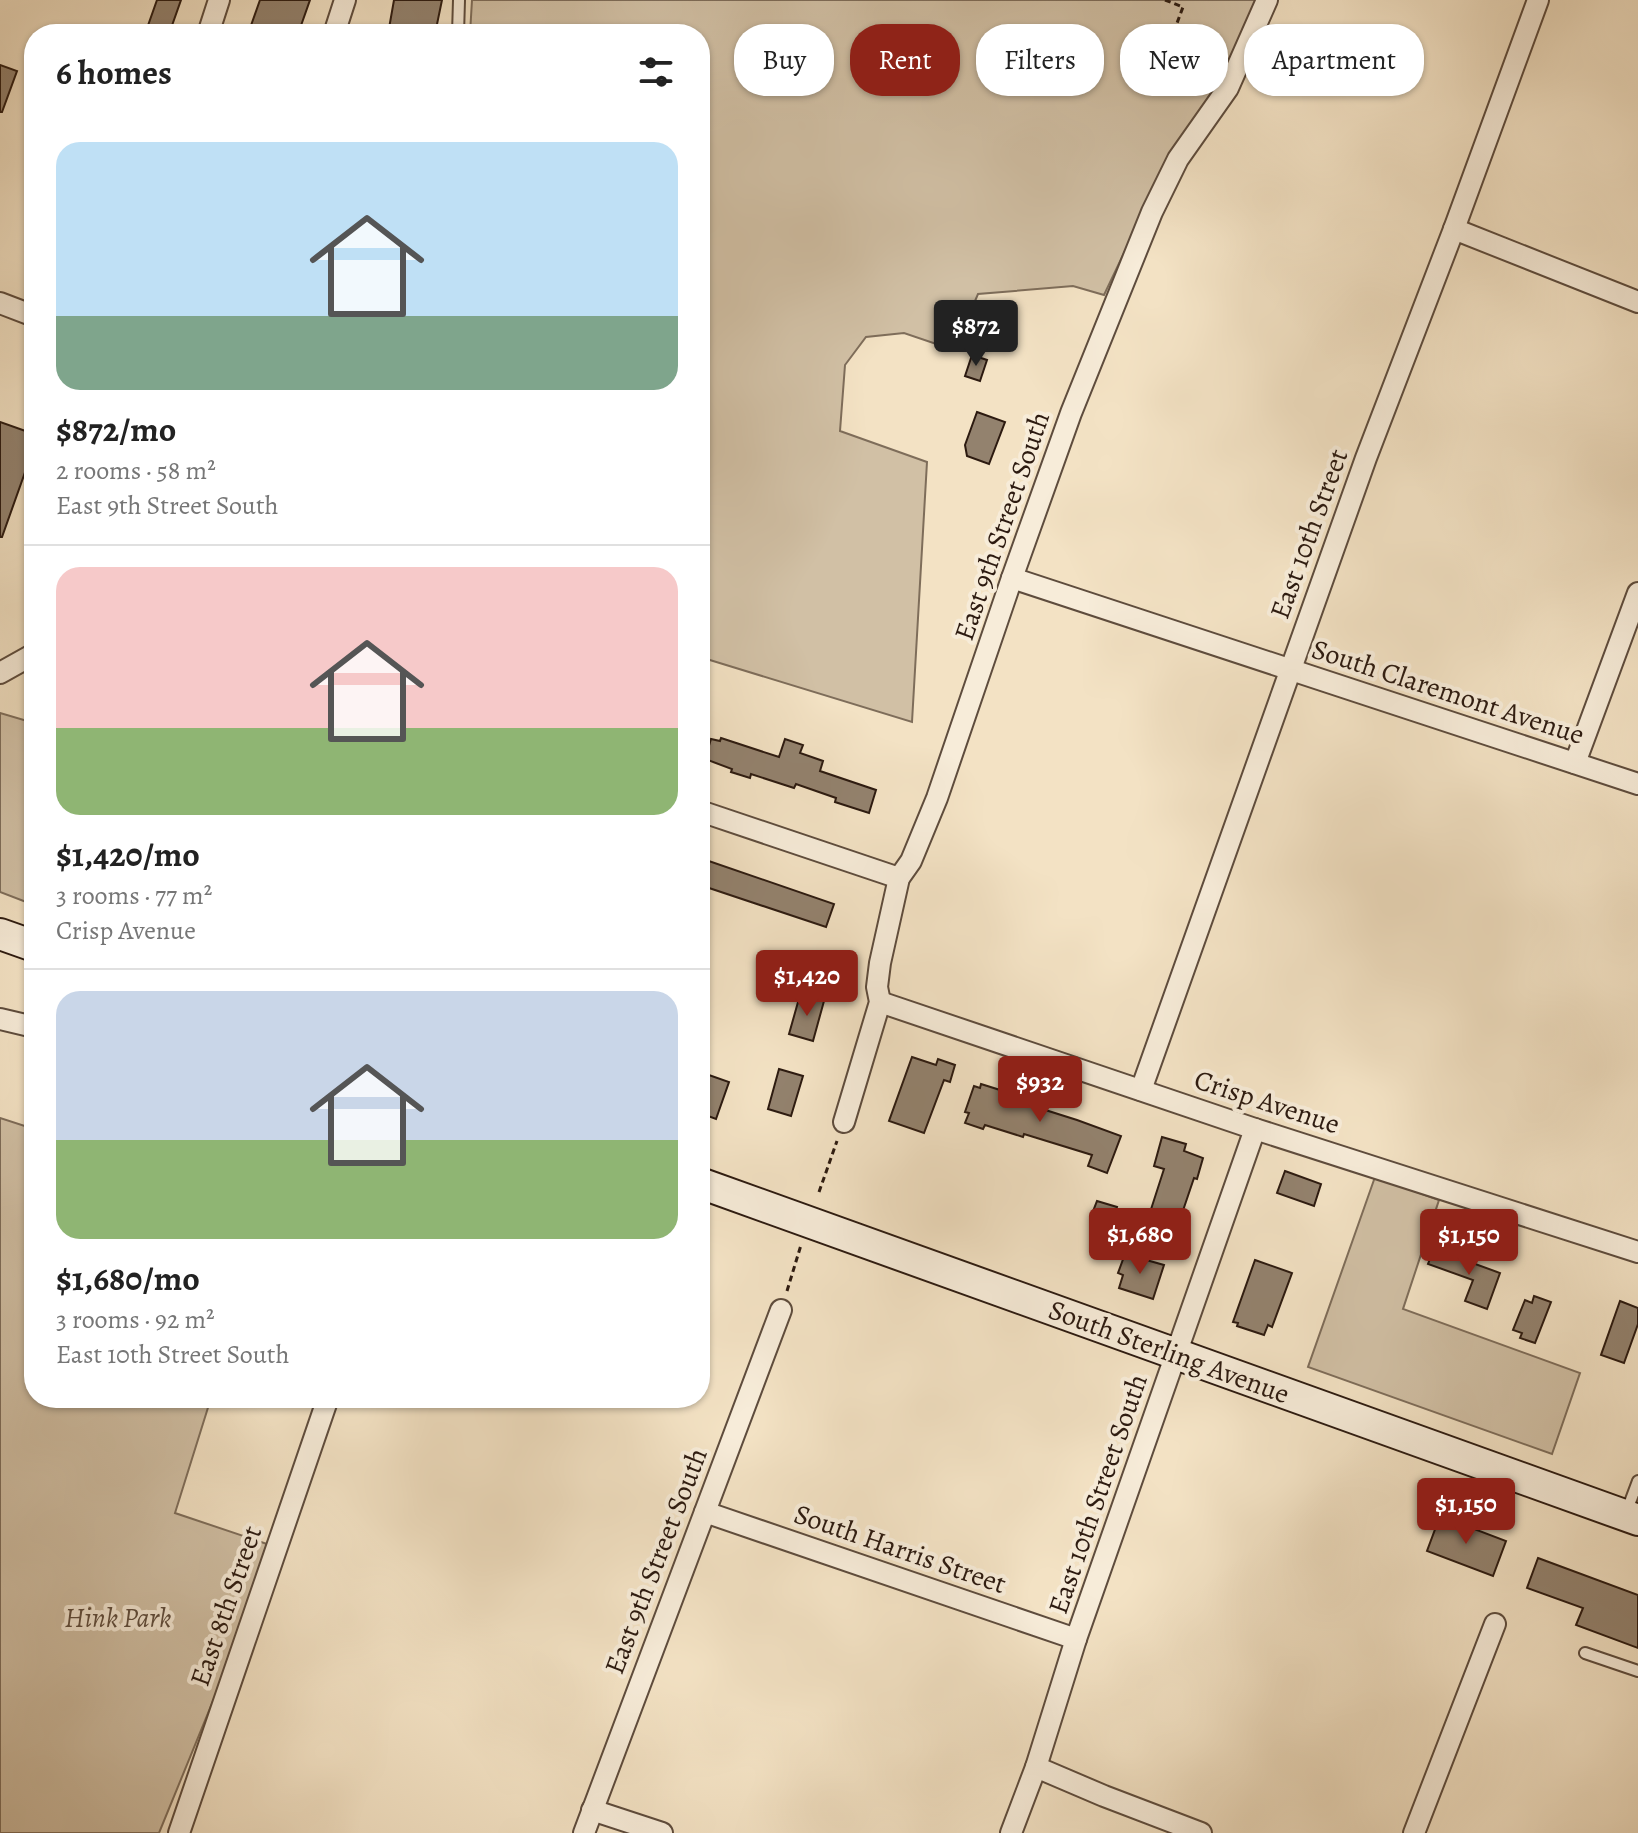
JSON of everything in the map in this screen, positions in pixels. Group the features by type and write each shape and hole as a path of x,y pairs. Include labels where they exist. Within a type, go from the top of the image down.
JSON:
{"main road":[{"path":"0,934 24,942"},
{"name":"South Sterling Avenue","path":"710,1187 1632,1518"}],"street":[{"path":"211,24 219,0"},
{"path":"337,24 345,0"},
{"name":"East 9th Street South","path":"844,1122 880,1002 877,987 880,963 899,878 911,861 937,798 1071,413 1152,212 1178,159 1228,88 1267,0"},
{"name":"East 10th Street","path":"1141,1090 1366,458 1538,0"},
{"path":"1454,229 1638,302"},
{"path":"0,303 24,312"},
{"name":"South Claremont Avenue","path":"1012,578 1638,784"},
{"path":"1575,763 1638,593"},
{"path":"0,673 24,660"},
{"path":"710,814 899,878"},
{"name":"Crisp Avenue","path":"880,1002 1255,1129 1638,1252"},
{"path":"0,1019 24,1025"},
{"name":"East 10th Street South","path":"1011,1833 1255,1129"},
{"name":"East 9th Street South","path":"584,1833 781,1310"},
{"name":"East 8th Street","path":"179,1833 325,1408"},
{"name":"South Harris Street","path":"705,1512 1076,1639"},
{"path":"1414,1833 1495,1624"},
{"path":"1036,1767 1201,1833"},
{"path":"592,1810 662,1833"}],"lane":[{"path":"458,24 459,0"},
{"path":"1632,1518 1638,1481"},
{"path":"1585,1653 1638,1671"}],"path":[{"path":"1165,0 1183,7"},
{"path":"1177,24 1186,0"},
{"path":"819,1192 844,1122"},
{"path":"781,1310 801,1245"}],"green space":[{"path":"472,0 1258,0 1248,24 1244,24 1244,33 1228,70 1228,24 1120,24 1120,96 1215,96 1162,173 1104,295 1073,286 978,294 954,350 904,333 866,337 845,365 840,431 927,462 912,722 710,660 710,24 471,24"},
{"path":"0,713 24,720 24,901 0,892"},
{"name":"Hink Park","path":"0,1118 24,1126 24,1408 208,1408 175,1513 276,1547 159,1833 0,1833"},
{"path":"1375,1177 1439,1200 1403,1309 1580,1373 1552,1454 1308,1367"}],"building":[{"path":"157,0 181,0 173,24 149,24"},
{"path":"260,0 310,0 302,24 252,24"},
{"path":"394,0 442,0 437,24 390,24"},
{"path":"0,65 17,71 2,112 0,112"},
{"path":"972,355 987,360 980,381 965,376"},
{"path":"977,412 1005,422 989,464 967,456 965,445"},
{"path":"0,422 24,430 24,475 0,537"},
{"path":"721,738 779,757 785,739 803,745 800,753 823,761 820,771 876,790 869,813 796,784 794,788 751,774 750,778 731,772 732,769 710,761 711,739 720,741"},
{"path":"710,861 834,904 826,927 710,888"},
{"path":"800,995 824,1001 813,1041 789,1034"},
{"path":"912,1057 936,1065 938,1059 955,1065 950,1082 944,1080 924,1133 889,1121"},
{"path":"779,1069 803,1076 791,1116 768,1109"},
{"path":"710,1075 729,1082 716,1119 710,1117"},
{"path":"981,1084 1035,1101 1036,1107 1121,1136 1107,1173 1088,1166 1092,1155 1024,1134 1023,1137 985,1125 983,1129 965,1123 969,1113 965,1112 974,1086 980,1088"},
{"path":"1162,1137 1186,1144 1184,1151 1203,1158 1173,1240 1144,1231 1164,1169 1154,1166"},
{"path":"1285,1171 1321,1184 1314,1206 1277,1193"},
{"path":"1097,1201 1117,1207 1113,1221 1092,1214"},
{"path":"1434,1249 1500,1273 1487,1309 1465,1301 1473,1280 1428,1264"},
{"path":"1125,1254 1164,1265 1153,1299 1119,1288 1123,1275 1118,1273"},
{"path":"1255,1260 1292,1273 1272,1327 1268,1325 1264,1335 1233,1322"},
{"path":"1534,1296 1551,1302 1535,1343 1520,1338 1522,1333 1513,1330 1525,1300 1532,1303"},
{"path":"1620,1301 1638,1308 1638,1324 1624,1363 1601,1355"},
{"path":"1440,1516 1506,1541 1493,1576 1427,1551"},
{"path":"1538,1558 1638,1595 1638,1648 1576,1625 1583,1608 1527,1588"}]}
